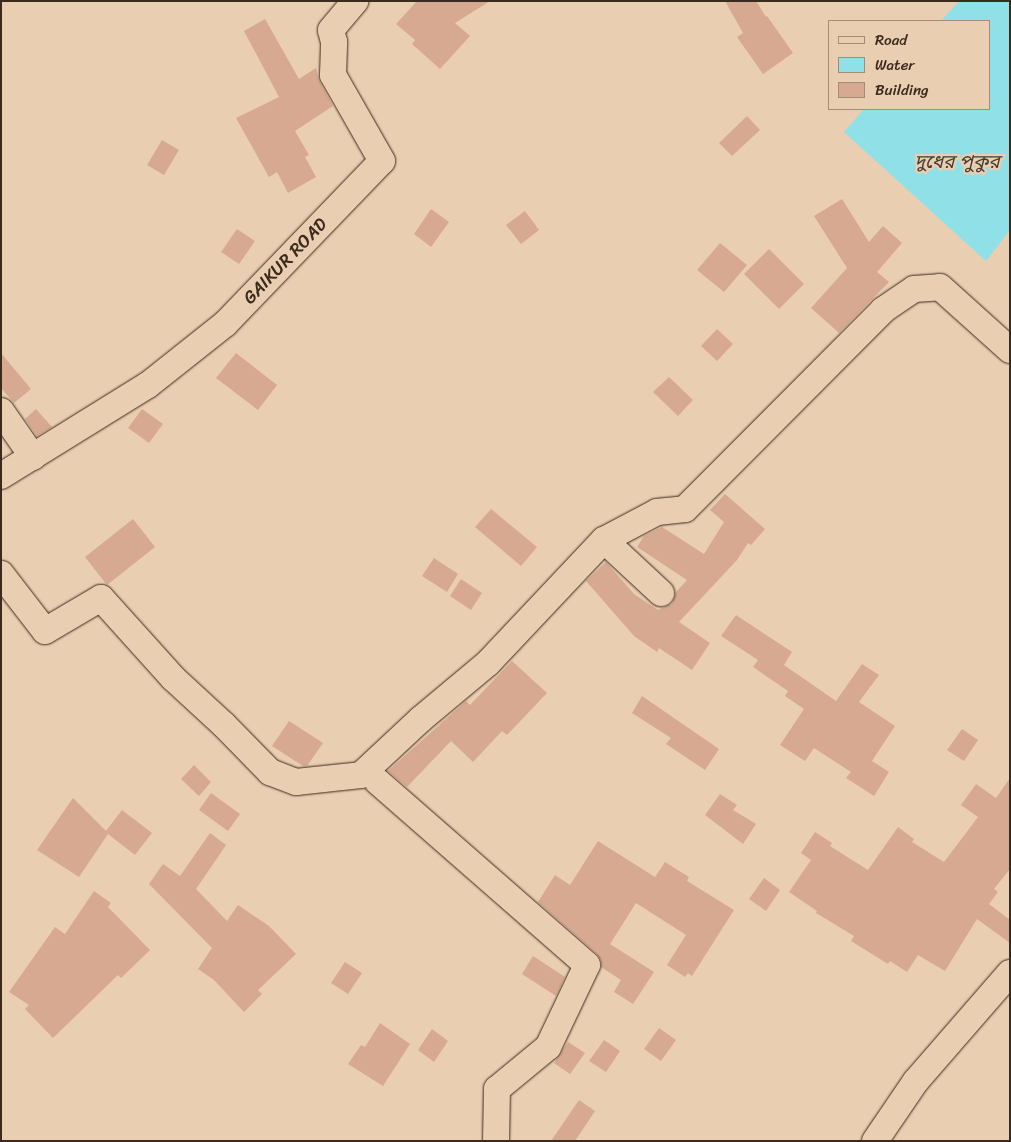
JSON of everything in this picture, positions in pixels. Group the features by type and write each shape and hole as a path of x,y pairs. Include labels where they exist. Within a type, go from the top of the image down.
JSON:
{"street":[{"name":"GAIKUR ROAD","path":"33,457 148,385 225,324 382,161 333,75 334,42 331,30 355,1"},
{"path":"1,574 45,631 101,598 173,678 224,725 270,772 296,782 361,774 421,718 488,663 604,540 657,512 685,509 883,310 914,289 940,287 1010,350"},
{"path":"1,411 33,457 1,476"},
{"path":"604,540 661,593"},
{"path":"377,781 587,965 548,1046 497,1089 496,1141"},
{"path":"875,1141 916,1081 1010,973"}],"water":[{"name":"দুধের পুকুর","path":"959,1 1007,1 1010,4 1010,230 986,261 844,132 863,110 991,110 991,20 942,20"}],"building":[{"path":"417,1 490,1 455,23 470,36 440,69 412,44 415,40 396,24"},
{"path":"725,1 756,1 793,53 763,74 737,37 743,33"},
{"path":"265,19 299,79 316,68 320,82 333,106 295,131 309,155 305,157 316,177 288,193 277,172 269,177 236,118 279,97 244,31"},
{"path":"747,116 760,130 732,156 719,143"},
{"path":"162,140 179,150 164,175 147,165"},
{"path":"842,199 869,242 883,226 902,243 877,272 889,282 839,333 811,308 847,268 814,216"},
{"path":"431,209 449,222 431,247 414,234"},
{"path":"525,211 539,230 521,244 506,225"},
{"path":"237,229 255,241 239,264 221,252"},
{"path":"720,243 747,265 724,292 697,270"},
{"path":"769,249 804,284 779,309 744,274"},
{"path":"717,329 733,344 717,361 701,346"},
{"path":"1,353 31,389 14,403 1,388"},
{"path":"236,353 277,385 258,410 216,378"},
{"path":"669,377 693,400 678,416 653,392"},
{"path":"36,409 52,427 37,436 25,419"},
{"path":"142,409 163,424 149,443 128,428"},
{"path":"725,494 765,529 751,545 748,543 737,560 679,622 710,643 692,670 659,648 657,652 634,636 586,581 606,562 634,594 658,610 672,604 676,592 687,580 637,547 644,536 662,527 704,554 724,522 710,510"},
{"path":"491,509 537,547 521,566 475,527"},
{"path":"133,519 155,547 107,585 85,557"},
{"path":"434,558 458,574 447,592 422,576"},
{"path":"461,579 482,593 471,610 450,596"},
{"path":"736,615 792,652 784,665 836,701 862,664 879,675 859,702 895,726 872,761 889,772 874,796 846,778 851,772 814,748 805,761 780,745 804,709 785,696 788,691 753,667 758,660 721,636"},
{"path":"512,661 547,693 507,735 502,731 473,762 451,741 407,787 388,771 466,701 470,705"},
{"path":"642,696 719,749 705,770 666,744 671,738 632,713"},
{"path":"289,721 323,743 307,766 303,766 272,746"},
{"path":"962,729 978,740 964,761 947,750"},
{"path":"194,765 211,782 199,796 181,779"},
{"path":"1010,778 1010,869 994,889 998,892 989,904 1010,920 1010,943 977,919 945,971 918,955 907,972 890,961 888,964 851,941 854,936 816,913 817,911 789,892 811,860 801,853 815,832 832,843 830,846 868,870 898,827 914,839 912,842 944,862 978,817 961,805 976,784 996,798"},
{"path":"211,793 240,814 228,831 199,810"},
{"path":"720,794 737,805 733,810 756,824 743,844 705,815"},
{"path":"73,798 106,831 122,810 152,833 135,855 108,834 79,877 37,850"},
{"path":"210,833 226,845 196,889 227,921 238,905 269,926 296,954 258,990 262,994 244,1012 214,980 198,969 212,948 149,884 163,864 180,876"},
{"path":"598,841 655,877 665,862 689,877 687,881 734,910 692,976 688,973 685,977 667,965 686,935 636,903 610,944 654,972 633,1004 614,992 621,980 601,967 601,961 597,954 538,902 555,875 570,885"},
{"path":"764,878 780,890 766,911 749,899"},
{"path":"94,891 111,903 108,907 150,950 121,978 118,975 53,1038 25,1009 29,1005 9,992 55,927 65,934"},
{"path":"533,956 565,977 556,996 522,974"},
{"path":"345,962 362,973 348,994 331,983"},
{"path":"380,1023 410,1044 383,1086 348,1064 361,1045 365,1047"},
{"path":"659,1028 676,1040 661,1061 644,1049"},
{"path":"432,1029 448,1041 434,1062 418,1050"},
{"path":"604,1040 620,1051 606,1072 589,1061"},
{"path":"568,1042 585,1053 570,1074 554,1063"},
{"path":"579,1100 595,1111 575,1141 551,1141"}]}
